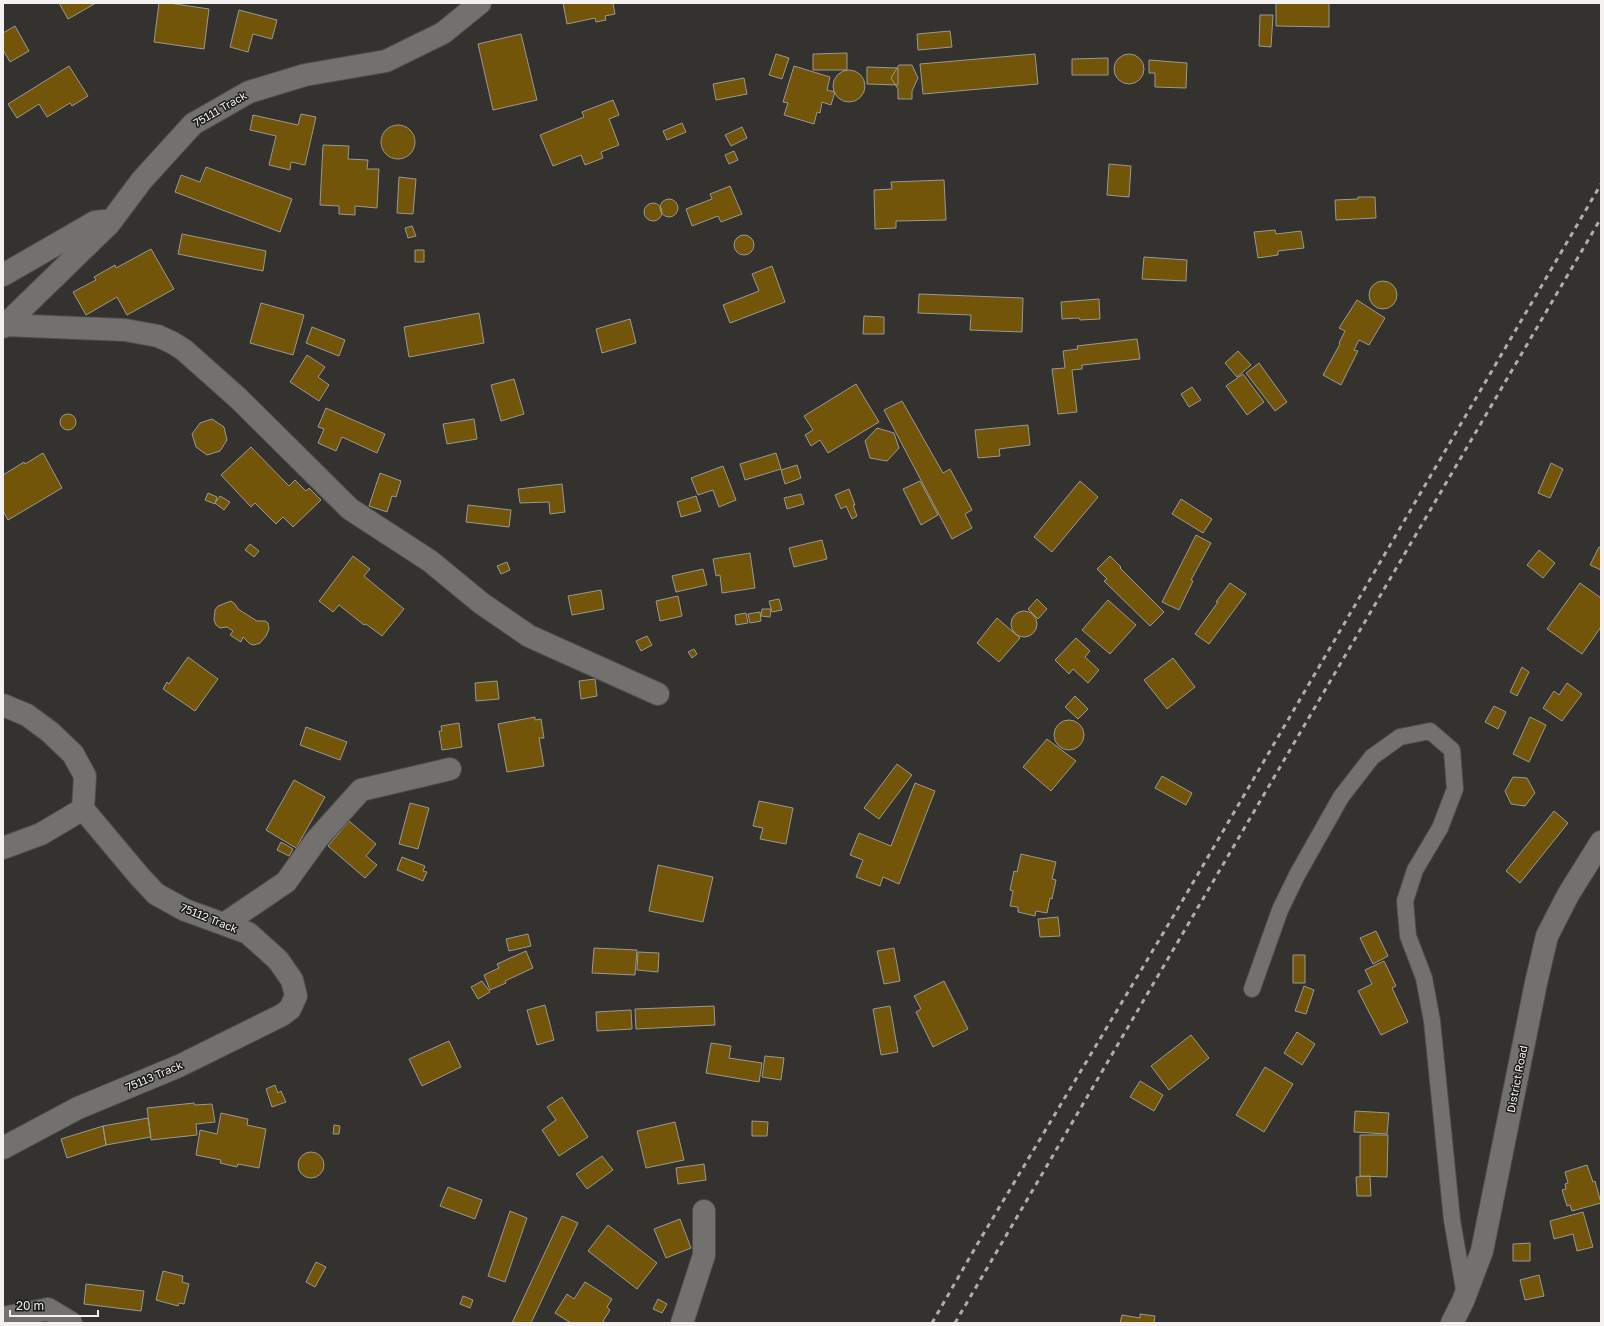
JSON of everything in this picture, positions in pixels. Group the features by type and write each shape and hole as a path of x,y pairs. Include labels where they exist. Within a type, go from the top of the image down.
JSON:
{"street":[{"name":"75111 Track","path":"4,326 109,224 142,180 193,124 249,92 305,76 386,61 443,34 480,3"},
{"path":"3,275 95,222 104,221 109,224"},
{"path":"4,326 125,330 158,336 173,343 184,350 238,398 350,509 430,561 481,603 529,636 658,694"},
{"path":"3,705 27,715 50,732 73,754 85,776 83,809 41,834 3,848"},
{"path":"224,924 286,882 317,839 361,790 450,769"},
{"name":"75112 Track","path":"83,809 156,894 185,910 248,933 278,960 292,980 296,996"},
{"name":"District Road","path":"1452,1323 1465,1295 1482,1251 1536,982 1547,936 1568,895 1601,842"},
{"name":"75113 Track","path":"3,1148 78,1108 179,1066 282,1015 290,1009 296,996"},
{"path":"682,1323 704,1255 704,1211"},
{"path":"3,1318 48,1309 71,1323"}],"lane":[{"path":"1252,989 1280,910 1296,875 1341,797 1372,757 1400,737 1430,731 1452,750 1455,789 1440,828 1415,870 1405,901 1408,936 1424,978 1432,1020 1452,1220 1465,1295"}],"building":[{"path":"59,3 96,3 68,19"},
{"path":"159,3 209,9 204,49 154,42"},
{"path":"563,3 613,3 615,14 605,16 606,20 596,22 595,18 567,24"},
{"path":"1276,3 1329,3 1329,27 1276,26"},
{"path":"239,10 277,20 272,39 253,34 248,52 230,47"},
{"path":"1260,15 1273,15 1271,47 1259,46"},
{"path":"15,26 29,51 10,62 3,50 3,33"},
{"path":"950,31 952,47 918,50 917,34"},
{"path":"521,34 537,100 493,110 478,44"},
{"path":"847,53 847,70 813,70 813,54"},
{"path":"776,54 789,58 782,79 769,75"},
{"path":"1035,54 1038,84 923,94 920,64"},
{"path":"1129,54 1140,58 1144,69 1140,80 1129,84 1118,80 1114,69 1118,58"},
{"path":"1108,58 1108,75 1072,75 1072,59"},
{"path":"1149,60 1187,63 1186,88 1155,87 1155,73 1149,73"},
{"path":"899,65 912,65 918,78 912,91 912,99 898,99 898,89 891,78"},
{"path":"69,66 88,96 72,106 70,103 47,117 39,104 17,118 8,104"},
{"path":"794,66 830,77 827,90 835,92 831,105 822,102 820,113 817,112 814,124 784,115 788,103 783,102"},
{"path":"867,67 898,68 898,85 867,84"},
{"path":"849,70 860,75 865,86 860,97 849,102 838,97 833,86 838,75"},
{"path":"744,78 747,94 716,100 713,84"},
{"path":"613,100 619,115 609,119 619,145 601,152 603,158 585,165 581,155 553,166 540,135 584,117 582,112"},
{"path":"301,114 316,117 305,165 291,162 290,170 269,165 276,136 250,130 253,115 298,125"},
{"path":"682,123 686,132 667,140 663,131"},
{"path":"398,125 410,130 415,142 410,154 398,159 386,154 381,142 386,130"},
{"path":"742,127 747,138 731,146 725,135"},
{"path":"323,145 349,146 348,159 368,160 367,169 379,169 377,208 355,206 355,215 339,214 339,206 320,205"},
{"path":"734,151 738,160 729,164 725,155"},
{"path":"1109,164 1131,166 1129,197 1107,195"},
{"path":"206,167 292,199 280,232 175,192 181,175 200,182"},
{"path":"399,177 416,179 413,214 397,213"},
{"path":"944,180 946,220 896,221 896,228 875,229 874,190 892,189 891,182"},
{"path":"730,186 742,214 721,222 718,216 692,226 686,209 712,199 710,194"},
{"path":"1358,197 1375,197 1376,218 1336,220 1335,200 1358,199"},
{"path":"669,199 675,202 678,208 675,214 669,217 663,214 660,208 663,202"},
{"path":"653,203 659,206 662,212 659,218 653,221 647,218 644,212 647,206"},
{"path":"412,226 416,236 408,238 405,228"},
{"path":"1275,230 1276,234 1301,231 1304,248 1278,251 1278,255 1258,258 1254,232"},
{"path":"182,234 266,251 263,271 178,254"},
{"path":"744,235 751,238 754,245 751,252 744,255 737,252 734,245 737,238"},
{"path":"151,249 174,289 127,315 117,297 86,315 73,292 96,280 94,277 115,265 116,268"},
{"path":"415,250 424,250 424,262 415,262"},
{"path":"1144,257 1187,260 1186,281 1142,279"},
{"path":"772,266 785,302 730,323 723,305 759,291 752,274"},
{"path":"1383,281 1393,285 1397,295 1393,305 1383,309 1373,305 1369,295 1373,285"},
{"path":"919,294 1023,298 1022,332 970,330 971,315 918,313"},
{"path":"1099,299 1100,319 1062,319 1061,302"},
{"path":"1357,300 1385,318 1369,345 1359,340 1354,350 1358,351 1341,385 1323,375 1340,344 1339,343 1345,331 1339,328"},
{"path":"261,303 304,315 293,355 250,343"},
{"path":"479,313 484,343 409,357 404,327"},
{"path":"864,316 884,317 884,334 863,334"},
{"path":"630,319 636,343 602,353 596,329"},
{"path":"312,327 345,340 339,356 306,343"},
{"path":"1137,339 1140,359 1082,365 1082,369 1072,370 1077,412 1058,414 1052,369 1065,368 1063,351 1078,349 1077,346"},
{"path":"1238,351 1251,365 1237,377 1225,363"},
{"path":"307,355 325,367 318,377 329,385 319,401 290,382"},
{"path":"1259,363 1287,402 1275,411 1246,373"},
{"path":"1243,374 1264,402 1247,415 1226,386"},
{"path":"514,379 524,414 501,421 491,385"},
{"path":"856,384 879,422 828,453 820,440 811,446 805,435 813,430 804,416"},
{"path":"1192,387 1201,400 1189,407 1181,394"},
{"path":"902,401 943,473 950,469 972,510 965,514 972,528 952,539 884,410"},
{"path":"326,408 385,434 377,453 342,437 336,451 318,443 324,429 318,427"},
{"path":"68,414 75,419 76,422 71,429 68,430 61,425 60,422 65,415"},
{"path":"212,419 224,427 227,440 220,451 207,455 196,447 192,434 200,423"},
{"path":"474,419 477,439 447,444 443,424"},
{"path":"1028,425 1030,445 999,449 1000,456 978,458 975,430"},
{"path":"877,428 894,433 899,448 887,461 870,458 865,441"},
{"path":"251,447 289,486 295,480 306,491 309,488 321,500 293,527 283,517 276,524 255,503 251,507 221,475"},
{"path":"43,453 62,488 8,520 3,511 3,475 24,462 25,464"},
{"path":"776,453 781,469 745,480 740,464"},
{"path":"1551,463 1563,469 1550,498 1538,493"},
{"path":"797,465 801,478 785,484 781,470"},
{"path":"723,466 736,500 719,507 713,490 698,495 691,478"},
{"path":"380,473 401,481 396,497 392,496 387,512 369,506"},
{"path":"920,481 938,515 921,525 903,489"},
{"path":"1080,481 1098,497 1052,552 1034,537"},
{"path":"562,484 565,512 550,514 549,502 520,503 518,489"},
{"path":"849,489 855,505 853,505 857,516 852,519 846,506 841,509 835,495"},
{"path":"208,493 217,497 215,504 205,500"},
{"path":"801,494 804,504 787,509 784,498"},
{"path":"220,496 230,502 224,510 215,503"},
{"path":"696,496 701,511 681,517 677,502"},
{"path":"1181,499 1212,519 1203,533 1172,514"},
{"path":"468,505 511,510 509,527 466,522"},
{"path":"1196,535 1211,543 1191,580 1193,581 1179,610 1162,602"},
{"path":"822,540 827,559 794,567 789,548"},
{"path":"250,544 259,551 254,557 245,550"},
{"path":"1599,547 1601,548 1601,570 1590,565"},
{"path":"1539,550 1555,563 1543,578 1527,565"},
{"path":"750,553 755,588 722,593 720,575 716,576 713,559"},
{"path":"353,556 370,569 364,576 404,609 382,636 366,624 364,625 339,605 333,612 319,601"},
{"path":"1110,556 1164,612 1150,626 1104,581 1107,579 1097,569"},
{"path":"507,562 510,570 501,574 497,566"},
{"path":"703,569 707,585 676,592 672,576"},
{"path":"1230,583 1246,594 1209,644 1195,634"},
{"path":"1580,583 1601,598 1601,627 1582,654 1547,629"},
{"path":"601,590 604,609 572,615 568,596"},
{"path":"678,596 682,616 660,621 656,601"},
{"path":"779,599 782,610 772,612 769,601"},
{"path":"1037,599 1047,609 1038,619 1028,609"},
{"path":"1108,600 1136,625 1110,654 1082,630"},
{"path":"231,601 238,609 257,621 265,621 268,623 269,629 266,636 260,643 254,645 250,644 243,637 241,642 230,635 233,631 227,627 220,628 216,625 214,620 215,610 218,606"},
{"path":"762,609 771,609 770,617 761,616"},
{"path":"1024,611 1033,615 1037,624 1033,633 1024,637 1015,633 1011,624 1015,615"},
{"path":"760,612 761,621 750,623 748,614"},
{"path":"746,613 748,623 736,625 735,615"},
{"path":"997,618 1020,638 999,662 977,643"},
{"path":"647,636 652,645 641,651 636,641"},
{"path":"1076,638 1090,651 1085,657 1099,670 1088,683 1073,669 1069,674 1055,660"},
{"path":"694,649 697,654 692,658 688,652"},
{"path":"188,657 218,679 195,711 163,689 167,682 169,684"},
{"path":"1173,658 1195,687 1167,709 1144,680"},
{"path":"1522,667 1529,672 1517,696 1510,692"},
{"path":"595,679 597,696 581,699 579,681"},
{"path":"497,681 499,699 476,701 475,683"},
{"path":"1567,683 1582,694 1562,721 1543,708 1554,691 1559,695"},
{"path":"1075,696 1088,709 1078,719 1065,707"},
{"path":"1494,706 1506,712 1498,729 1485,722"},
{"path":"535,717 535,720 541,719 544,738 539,738 544,766 507,772 498,724"},
{"path":"1530,717 1546,725 1529,762 1513,754"},
{"path":"1069,720 1080,724 1084,735 1080,746 1069,750 1058,746 1054,735 1058,724"},
{"path":"459,723 462,747 442,750 439,731 442,731 441,726"},
{"path":"306,727 347,742 340,760 300,745"},
{"path":"1047,739 1076,761 1051,791 1023,767"},
{"path":"897,764 912,775 879,819 864,808"},
{"path":"1162,776 1192,793 1186,805 1155,788"},
{"path":"1513,777 1527,778 1535,793 1525,806 1511,804 1505,791"},
{"path":"294,780 325,797 296,848 266,830"},
{"path":"915,783 935,791 899,884 883,877 880,886 856,877 863,860 850,855 859,833 891,846"},
{"path":"759,801 793,808 786,844 760,839 763,828 753,826"},
{"path":"410,803 429,808 418,849 399,844"},
{"path":"1554,811 1568,823 1520,883 1506,871"},
{"path":"349,821 376,844 366,856 377,865 365,878 328,846"},
{"path":"281,842 293,849 289,856 277,850"},
{"path":"1021,854 1056,862 1052,879 1056,880 1047,913 1036,911 1035,916 1018,912 1018,907 1010,906 1013,891 1010,890 1014,871 1017,872"},
{"path":"402,857 425,866 423,871 427,872 423,881 397,870"},
{"path":"658,865 713,877 703,922 649,911"},
{"path":"1058,917 1060,936 1040,937 1038,919"},
{"path":"1376,931 1388,956 1373,964 1360,938"},
{"path":"528,934 531,946 509,951 506,939"},
{"path":"594,948 637,950 635,975 592,973"},
{"path":"894,948 900,981 884,984 877,951"},
{"path":"526,951 533,968 490,990 484,975 499,968 497,964"},
{"path":"638,952 659,953 658,972 637,970"},
{"path":"1293,955 1305,955 1305,983 1293,983"},
{"path":"1384,961 1396,986 1392,988 1408,1022 1381,1035 1358,991 1372,984 1365,970"},
{"path":"482,981 490,992 478,999 471,987"},
{"path":"944,981 968,1029 933,1047 916,1012 921,1009 914,996"},
{"path":"1304,986 1314,990 1306,1014 1295,1011"},
{"path":"545,1005 554,1040 537,1045 527,1010"},
{"path":"714,1006 715,1025 636,1029 635,1009"},
{"path":"890,1006 898,1052 881,1055 873,1009"},
{"path":"631,1010 632,1029 597,1031 596,1012"},
{"path":"1297,1032 1315,1044 1302,1065 1284,1053"},
{"path":"1191,1035 1209,1058 1169,1090 1151,1066"},
{"path":"449,1041 461,1067 422,1086 409,1059"},
{"path":"711,1043 731,1046 729,1058 762,1063 759,1082 706,1073"},
{"path":"765,1056 784,1058 781,1080 762,1077"},
{"path":"1265,1067 1293,1084 1264,1132 1236,1115"},
{"path":"1140,1081 1163,1095 1154,1111 1130,1097"},
{"path":"275,1085 278,1093 281,1091 286,1102 272,1107 266,1089"},
{"path":"562,1097 588,1137 559,1156 542,1130 556,1120 547,1107"},
{"path":"194,1103 195,1105 212,1104 215,1122 196,1124 197,1135 151,1140 147,1108"},
{"path":"1355,1111 1389,1113 1387,1134 1354,1132"},
{"path":"221,1113 248,1119 247,1125 266,1129 259,1168 238,1164 237,1167 220,1163 221,1160 196,1155 200,1130 217,1134"},
{"path":"148,1118 151,1137 106,1145 103,1126"},
{"path":"752,1121 768,1122 767,1136 752,1136"},
{"path":"675,1122 684,1160 646,1168 637,1131"},
{"path":"334,1125 340,1126 339,1134 333,1134"},
{"path":"103,1126 106,1145 67,1158 61,1139"},
{"path":"1360,1135 1388,1135 1387,1177 1360,1176"},
{"path":"311,1152 321,1155 324,1165 321,1175 311,1178 301,1175 298,1165 301,1155"},
{"path":"602,1156 613,1170 587,1189 576,1174"},
{"path":"704,1164 706,1180 678,1184 676,1168"},
{"path":"1587,1165 1593,1182 1595,1181 1601,1203 1572,1211 1570,1205 1567,1206 1562,1190 1566,1189 1565,1184 1568,1183 1565,1172"},
{"path":"1370,1176 1371,1196 1357,1196 1356,1177"},
{"path":"448,1187 482,1200 475,1219 440,1206"},
{"path":"510,1211 527,1218 505,1282 488,1276"},
{"path":"1583,1212 1593,1247 1577,1251 1573,1234 1554,1239 1550,1221"},
{"path":"562,1216 578,1223 531,1323 512,1323"},
{"path":"680,1219 691,1248 666,1258 654,1229"},
{"path":"608,1225 657,1263 637,1289 588,1251"},
{"path":"1530,1243 1530,1261 1513,1261 1513,1244"},
{"path":"316,1262 326,1267 315,1287 306,1282"},
{"path":"163,1271 183,1276 182,1282 189,1284 184,1304 179,1303 178,1306 156,1300"},
{"path":"1539,1275 1544,1296 1525,1300 1520,1280"},
{"path":"585,1282 612,1299 607,1307 610,1310 603,1321 606,1323 571,1323 555,1313 567,1294 574,1299"},
{"path":"86,1284 144,1291 141,1311 84,1304"},
{"path":"463,1296 473,1300 470,1308 460,1304"},
{"path":"658,1299 667,1304 662,1313 653,1309"},
{"path":"1140,1314 1155,1316 1154,1323 1120,1323 1122,1315 1140,1318"}],"railway":[{"path":"932,1323 978,1243 1177,910 1601,184"},
{"path":"955,1323 1601,218"}]}
